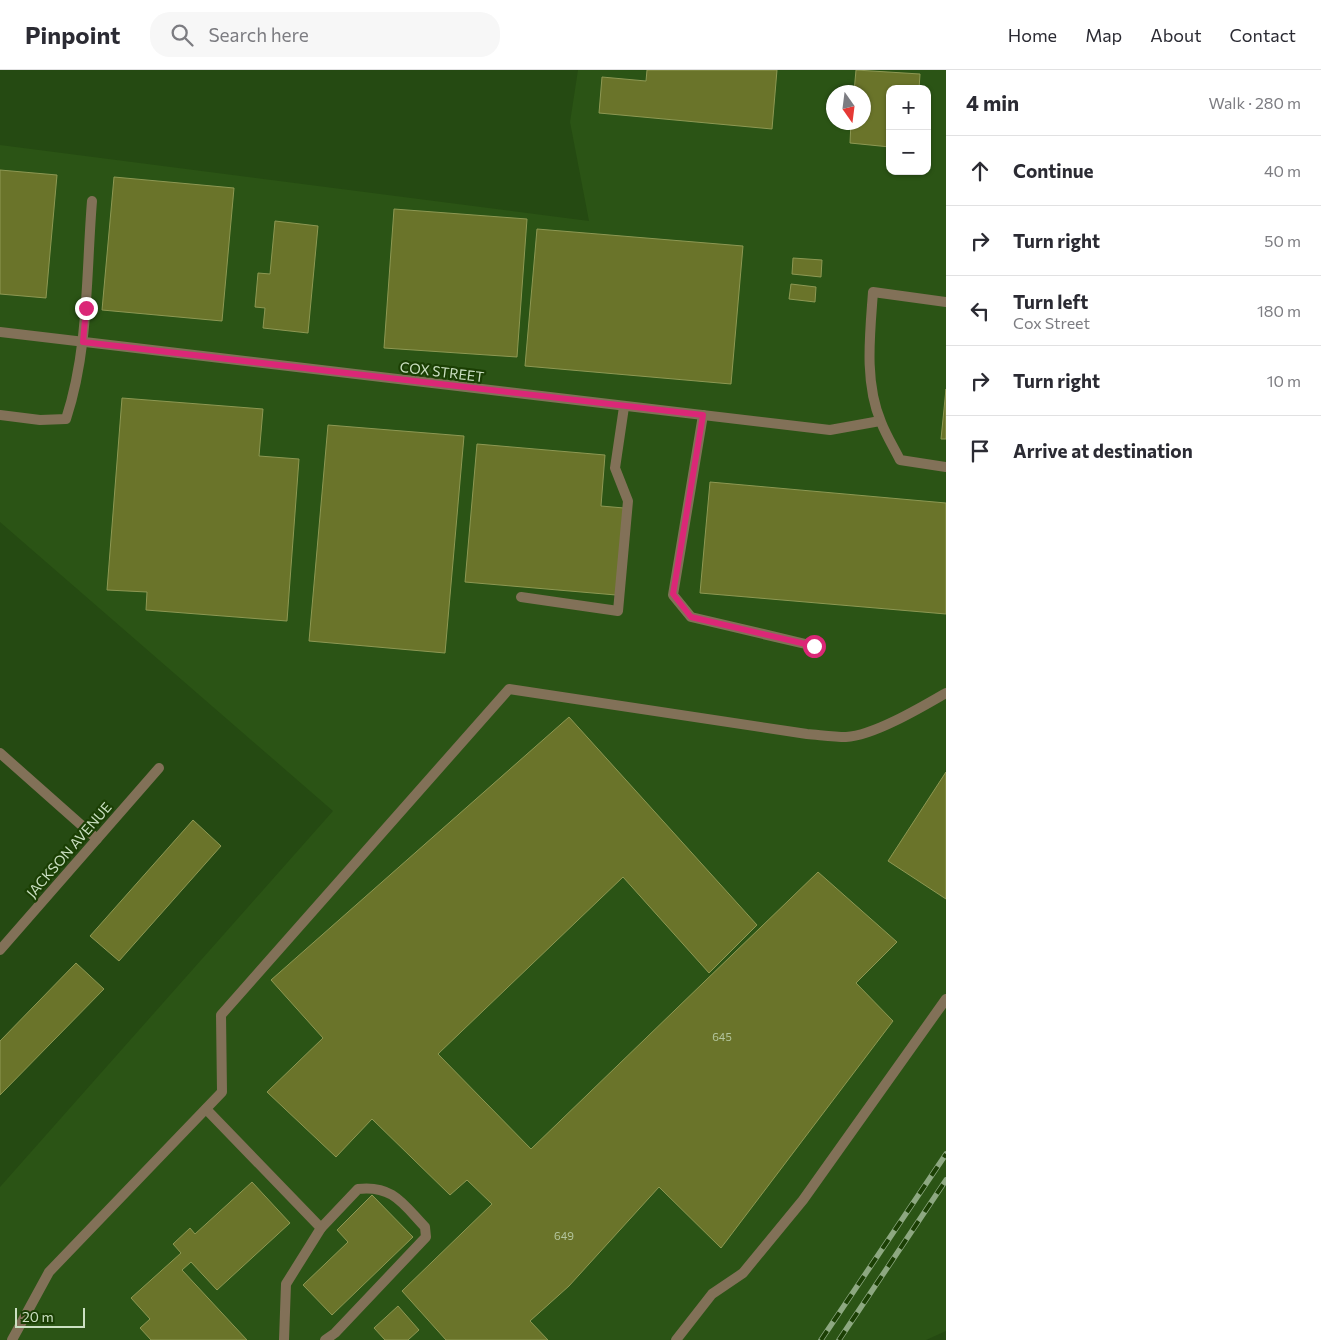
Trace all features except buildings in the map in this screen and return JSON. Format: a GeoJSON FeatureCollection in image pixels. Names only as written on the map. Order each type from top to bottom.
{"type":"FeatureCollection","features":[{"type":"Feature","properties":{"kind":"street"},"geometry":{"type":"LineString","coordinates":[[0,415],[40,420],[66,420],[76,389],[83,342],[92,200]]}},
{"type":"Feature","properties":{"kind":"street"},"geometry":{"type":"LineString","coordinates":[[946,302],[873,292],[870,340],[871,380],[880,421],[900,460],[946,467]]}},
{"type":"Feature","properties":{"kind":"street","name":"COX STREET"},"geometry":{"type":"LineString","coordinates":[[0,332],[624,408],[830,430],[880,421]]}},
{"type":"Feature","properties":{"kind":"street"},"geometry":{"type":"LineString","coordinates":[[521,597],[618,611],[628,501],[615,468],[624,408]]}},
{"type":"Feature","properties":{"kind":"street"},"geometry":{"type":"LineString","coordinates":[[703,415],[673,594],[691,617],[814,646]]}},
{"type":"Feature","properties":{"kind":"street"},"geometry":{"type":"LineString","coordinates":[[12,1340],[49,1272],[222,1092],[221,1016],[510,689],[807,734],[848,737],[892,721],[946,693]]}},
{"type":"Feature","properties":{"kind":"street"},"geometry":{"type":"LineString","coordinates":[[0,753],[97,839]]}},
{"type":"Feature","properties":{"kind":"street","name":"JACKSON AVENUE"},"geometry":{"type":"LineString","coordinates":[[0,950],[159,768]]}},
{"type":"Feature","properties":{"kind":"street"},"geometry":{"type":"LineString","coordinates":[[676,1340],[712,1294],[743,1273],[803,1200],[946,999]]}},
{"type":"Feature","properties":{"kind":"street"},"geometry":{"type":"LineString","coordinates":[[206,1109],[321,1228]]}},
{"type":"Feature","properties":{"kind":"street"},"geometry":{"type":"LineString","coordinates":[[284,1340],[286,1284],[321,1228],[358,1189],[372,1187],[392,1193],[425,1227],[426,1237],[335,1333],[325,1340]]}},
{"type":"Feature","properties":{"kind":"shaded area"},"geometry":{"type":"Polygon","coordinates":[[[578,70],[946,70],[946,1331],[926,1340],[0,1340],[0,1187],[333,811],[0,522],[0,145],[589,221],[570,122],[578,70]]]}},
{"type":"Feature","properties":{"kind":"railway"},"geometry":{"type":"LineString","coordinates":[[821,1340],[946,1154]]}},
{"type":"Feature","properties":{"kind":"railway"},"geometry":{"type":"LineString","coordinates":[[839,1340],[946,1180]]}},
{"type":"Feature","properties":{"kind":"route"},"geometry":{"type":"LineString","coordinates":[[86,308],[83,342],[624,408],[703,415],[673,594],[691,617],[814,646]]}}]}
